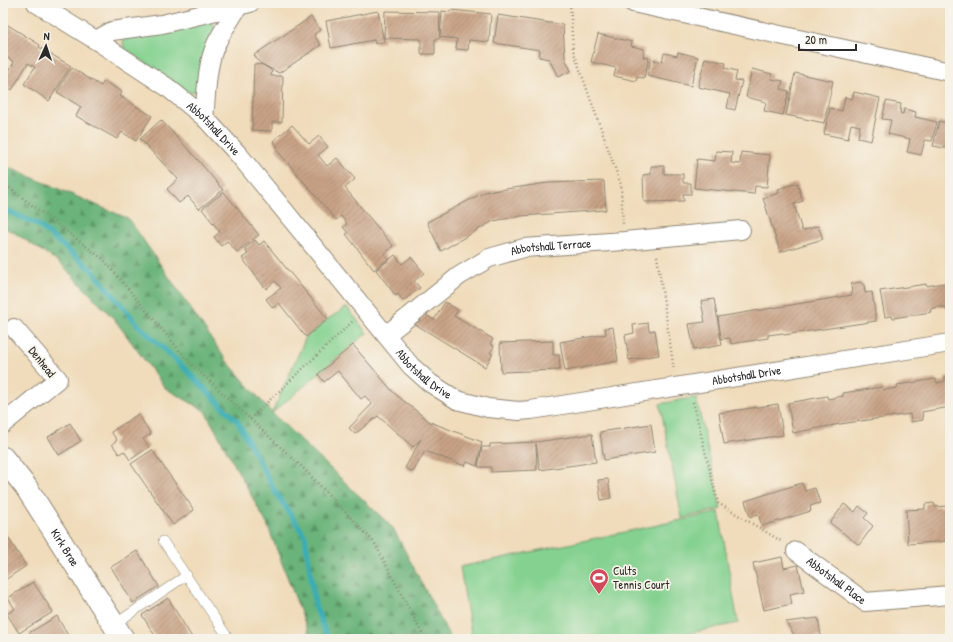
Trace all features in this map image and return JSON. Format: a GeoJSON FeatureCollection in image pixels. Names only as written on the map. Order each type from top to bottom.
{"type":"FeatureCollection","features":[{"type":"Feature","properties":{"kind":"street","name":"Abbotshall Drive"},"geometry":{"type":"LineString","coordinates":[[36,3],[167,87],[204,117],[239,155],[411,366],[430,383],[457,400],[488,408],[519,411],[531,410],[950,343]]}},
{"type":"Feature","properties":{"kind":"street"},"geometry":{"type":"LineString","coordinates":[[633,3],[950,72]]}},
{"type":"Feature","properties":{"kind":"street"},"geometry":{"type":"LineString","coordinates":[[97,41],[112,31],[162,24],[244,5]]}},
{"type":"Feature","properties":{"kind":"street"},"geometry":{"type":"LineString","coordinates":[[204,117],[209,71],[216,44],[244,5]]}},
{"type":"Feature","properties":{"kind":"street","name":"Abbotshall Terrace"},"geometry":{"type":"LineString","coordinates":[[386,335],[459,276],[489,258],[524,248],[624,241],[741,230]]}},
{"type":"Feature","properties":{"kind":"street","name":"Denhead"},"geometry":{"type":"LineString","coordinates":[[3,424],[58,379],[14,328]]}},
{"type":"Feature","properties":{"kind":"street","name":"Kirk Brae"},"geometry":{"type":"LineString","coordinates":[[3,458],[26,487],[119,632]]}},
{"type":"Feature","properties":{"kind":"street","name":"Abbotshall Place"},"geometry":{"type":"LineString","coordinates":[[796,551],[865,602],[950,594]]}},
{"type":"Feature","properties":{"kind":"lane"},"geometry":{"type":"LineString","coordinates":[[163,541],[229,639]]}},
{"type":"Feature","properties":{"kind":"lane"},"geometry":{"type":"LineString","coordinates":[[119,632],[186,575]]}},
{"type":"Feature","properties":{"kind":"path"},"geometry":{"type":"LineString","coordinates":[[570,3],[573,50],[621,185],[624,241]]}},
{"type":"Feature","properties":{"kind":"path"},"geometry":{"type":"LineString","coordinates":[[3,184],[104,260],[190,364],[302,467],[374,542],[425,639]]}},
{"type":"Feature","properties":{"kind":"path"},"geometry":{"type":"LineString","coordinates":[[654,238],[682,385],[718,502],[796,551]]}},
{"type":"Feature","properties":{"kind":"path"},"geometry":{"type":"LineString","coordinates":[[250,419],[365,309]]}},
{"type":"Feature","properties":{"kind":"green space"},"geometry":{"type":"Polygon","coordinates":[[[209,21],[215,26],[201,87],[196,92],[187,92],[124,48],[123,41],[128,35],[209,21]]]}},
{"type":"Feature","properties":{"kind":"green space"},"geometry":{"type":"Polygon","coordinates":[[[3,165],[129,219],[226,360],[272,413],[393,528],[451,639],[311,639],[267,524],[205,411],[165,388],[115,320],[60,263],[12,231],[3,228],[3,165]]]}},
{"type":"Feature","properties":{"kind":"green space"},"geometry":{"type":"Polygon","coordinates":[[[347,307],[367,333],[272,413],[306,337],[328,319],[347,307]]]}},
{"type":"Feature","properties":{"kind":"green space"},"geometry":{"type":"Polygon","coordinates":[[[696,397],[721,509],[682,518],[660,404],[696,397]]]}},
{"type":"Feature","properties":{"kind":"green space","name":"Cults Tennis Court"},"geometry":{"type":"Polygon","coordinates":[[[719,512],[738,623],[662,639],[472,639],[460,567],[719,512]]]}},
{"type":"Feature","properties":{"kind":"building"},"geometry":{"type":"Polygon","coordinates":[[[451,10],[491,14],[489,42],[469,40],[468,50],[456,49],[457,39],[440,37],[442,11],[450,12],[451,10]]]}},
{"type":"Feature","properties":{"kind":"building"},"geometry":{"type":"Polygon","coordinates":[[[378,11],[384,42],[375,44],[374,40],[331,48],[326,21],[378,11]]]}},
{"type":"Feature","properties":{"kind":"building"},"geometry":{"type":"Polygon","coordinates":[[[385,11],[440,12],[439,39],[435,39],[435,54],[421,54],[421,39],[384,38],[385,11]]]}},
{"type":"Feature","properties":{"kind":"building"},"geometry":{"type":"Polygon","coordinates":[[[498,15],[563,25],[565,58],[571,71],[558,77],[549,59],[539,57],[540,50],[494,43],[498,15]]]}},
{"type":"Feature","properties":{"kind":"building"},"geometry":{"type":"Polygon","coordinates":[[[311,17],[320,30],[314,35],[321,45],[279,73],[260,63],[254,55],[311,17]]]}},
{"type":"Feature","properties":{"kind":"building"},"geometry":{"type":"Polygon","coordinates":[[[3,22],[40,45],[39,47],[71,66],[49,101],[24,84],[35,67],[28,63],[12,90],[3,84],[3,81],[14,62],[3,55],[3,22]]]}},
{"type":"Feature","properties":{"kind":"building"},"geometry":{"type":"Polygon","coordinates":[[[598,34],[632,42],[631,46],[644,49],[643,57],[649,58],[644,78],[637,77],[636,81],[614,76],[616,68],[591,62],[598,34]]]}},
{"type":"Feature","properties":{"kind":"building"},"geometry":{"type":"Polygon","coordinates":[[[678,52],[698,57],[691,86],[647,76],[651,59],[662,62],[664,53],[677,56],[678,52]]]}},
{"type":"Feature","properties":{"kind":"building"},"geometry":{"type":"Polygon","coordinates":[[[705,58],[726,63],[725,68],[737,71],[735,80],[742,81],[735,110],[727,108],[730,94],[698,87],[705,58]]]}},
{"type":"Feature","properties":{"kind":"building"},"geometry":{"type":"Polygon","coordinates":[[[254,64],[263,65],[272,71],[271,76],[283,76],[282,122],[272,122],[272,131],[252,130],[254,64]]]}},
{"type":"Feature","properties":{"kind":"building"},"geometry":{"type":"Polygon","coordinates":[[[72,68],[101,86],[104,81],[122,92],[120,96],[152,116],[136,141],[122,132],[117,139],[76,116],[81,107],[57,92],[72,68]]]}},
{"type":"Feature","properties":{"kind":"building"},"geometry":{"type":"Polygon","coordinates":[[[752,69],[772,74],[771,79],[783,81],[781,89],[789,91],[783,115],[764,111],[766,102],[746,97],[752,69]]]}},
{"type":"Feature","properties":{"kind":"building"},"geometry":{"type":"Polygon","coordinates":[[[795,73],[833,81],[824,123],[786,115],[795,73]]]}},
{"type":"Feature","properties":{"kind":"building"},"geometry":{"type":"Polygon","coordinates":[[[854,92],[880,98],[871,141],[858,138],[860,126],[851,124],[848,139],[824,134],[830,108],[842,111],[845,97],[852,99],[854,92]]]}},
{"type":"Feature","properties":{"kind":"building"},"geometry":{"type":"Polygon","coordinates":[[[886,101],[901,104],[900,113],[903,114],[904,109],[916,112],[915,117],[937,122],[932,141],[925,140],[921,155],[907,152],[910,139],[888,134],[891,120],[882,119],[886,101]]]}},
{"type":"Feature","properties":{"kind":"building"},"geometry":{"type":"Polygon","coordinates":[[[161,120],[223,190],[199,209],[188,196],[179,203],[167,189],[178,179],[140,139],[161,120]]]}},
{"type":"Feature","properties":{"kind":"building"},"geometry":{"type":"Polygon","coordinates":[[[939,121],[950,124],[950,149],[933,146],[939,121]]]}},
{"type":"Feature","properties":{"kind":"building"},"geometry":{"type":"Polygon","coordinates":[[[292,125],[309,144],[319,136],[328,147],[318,155],[327,166],[337,158],[355,179],[345,188],[393,246],[384,254],[388,259],[374,270],[346,234],[348,233],[343,227],[347,224],[341,216],[336,220],[276,149],[278,147],[273,141],[292,125]]]}},
{"type":"Feature","properties":{"kind":"building"},"geometry":{"type":"Polygon","coordinates":[[[716,151],[732,152],[731,163],[740,164],[741,152],[770,155],[767,187],[755,186],[754,194],[694,188],[697,159],[715,161],[716,151]]]}},
{"type":"Feature","properties":{"kind":"building"},"geometry":{"type":"Polygon","coordinates":[[[651,166],[664,166],[664,174],[683,174],[683,183],[691,183],[691,194],[683,194],[684,201],[644,202],[643,175],[651,174],[651,166]]]}},
{"type":"Feature","properties":{"kind":"building"},"geometry":{"type":"Polygon","coordinates":[[[604,181],[606,210],[521,216],[493,221],[441,251],[427,222],[485,192],[548,183],[604,181]]]}},
{"type":"Feature","properties":{"kind":"building"},"geometry":{"type":"Polygon","coordinates":[[[797,183],[803,201],[794,204],[802,231],[818,226],[823,239],[780,252],[763,198],[779,193],[778,189],[797,183]]]}},
{"type":"Feature","properties":{"kind":"building"},"geometry":{"type":"Polygon","coordinates":[[[224,192],[259,235],[237,252],[227,241],[221,246],[214,237],[220,232],[202,209],[224,192]]]}},
{"type":"Feature","properties":{"kind":"building"},"geometry":{"type":"Polygon","coordinates":[[[255,240],[259,245],[264,241],[328,319],[306,337],[279,303],[273,308],[266,299],[281,288],[275,281],[266,289],[242,258],[248,254],[244,249],[255,240]]]}},
{"type":"Feature","properties":{"kind":"building"},"geometry":{"type":"Polygon","coordinates":[[[395,255],[402,264],[411,257],[424,273],[414,281],[420,288],[403,301],[398,294],[396,296],[376,270],[395,255]]]}},
{"type":"Feature","properties":{"kind":"building"},"geometry":{"type":"Polygon","coordinates":[[[860,282],[864,285],[865,293],[872,292],[876,321],[784,335],[783,333],[768,335],[768,338],[731,344],[730,338],[721,339],[718,317],[852,295],[851,284],[860,282]]]}},
{"type":"Feature","properties":{"kind":"building"},"geometry":{"type":"Polygon","coordinates":[[[950,282],[950,309],[938,307],[930,309],[931,312],[893,318],[892,316],[885,317],[880,291],[950,282]]]}},
{"type":"Feature","properties":{"kind":"building"},"geometry":{"type":"Polygon","coordinates":[[[714,299],[722,345],[694,350],[689,324],[705,322],[701,301],[714,299]]]}},
{"type":"Feature","properties":{"kind":"building"},"geometry":{"type":"Polygon","coordinates":[[[445,302],[458,310],[454,316],[493,339],[490,344],[494,346],[490,353],[493,354],[485,367],[415,324],[426,315],[434,320],[445,302]]]}},
{"type":"Feature","properties":{"kind":"building"},"geometry":{"type":"Polygon","coordinates":[[[648,323],[649,331],[655,330],[659,355],[629,360],[625,335],[634,333],[633,325],[648,323]]]}},
{"type":"Feature","properties":{"kind":"building"},"geometry":{"type":"Polygon","coordinates":[[[613,327],[618,361],[565,371],[560,342],[606,334],[605,328],[613,327]]]}},
{"type":"Feature","properties":{"kind":"building"},"geometry":{"type":"Polygon","coordinates":[[[553,341],[553,355],[559,355],[560,370],[501,372],[500,343],[553,341]]]}},
{"type":"Feature","properties":{"kind":"building"},"geometry":{"type":"Polygon","coordinates":[[[353,345],[394,393],[430,422],[482,442],[477,466],[467,462],[465,466],[425,451],[413,472],[405,468],[421,439],[413,447],[378,416],[355,434],[349,428],[372,404],[365,396],[361,399],[338,371],[324,382],[318,374],[353,345]]]}},
{"type":"Feature","properties":{"kind":"building"},"geometry":{"type":"Polygon","coordinates":[[[950,376],[950,407],[922,412],[923,420],[911,422],[910,414],[840,424],[793,433],[788,403],[827,396],[828,399],[843,396],[843,393],[882,387],[883,390],[898,388],[897,385],[936,379],[937,383],[945,381],[945,377],[950,376]]]}},
{"type":"Feature","properties":{"kind":"building"},"geometry":{"type":"Polygon","coordinates":[[[778,404],[783,435],[724,444],[719,413],[778,404]]]}},
{"type":"Feature","properties":{"kind":"building"},"geometry":{"type":"Polygon","coordinates":[[[138,414],[151,434],[143,439],[149,447],[130,460],[124,451],[119,454],[112,444],[117,440],[111,432],[138,414]]]}},
{"type":"Feature","properties":{"kind":"building"},"geometry":{"type":"Polygon","coordinates":[[[70,423],[81,441],[59,455],[48,437],[70,423]]]}},
{"type":"Feature","properties":{"kind":"building"},"geometry":{"type":"Polygon","coordinates":[[[651,424],[655,452],[604,460],[600,432],[651,424]]]}},
{"type":"Feature","properties":{"kind":"building"},"geometry":{"type":"Polygon","coordinates":[[[592,434],[596,462],[540,470],[536,444],[537,470],[491,472],[491,467],[478,467],[482,447],[490,447],[490,444],[536,442],[592,434]]]}},
{"type":"Feature","properties":{"kind":"building"},"geometry":{"type":"Polygon","coordinates":[[[152,450],[194,510],[173,525],[131,464],[152,450]]]}},
{"type":"Feature","properties":{"kind":"building"},"geometry":{"type":"Polygon","coordinates":[[[608,479],[611,498],[601,500],[598,480],[608,479]]]}},
{"type":"Feature","properties":{"kind":"building"},"geometry":{"type":"Polygon","coordinates":[[[802,483],[805,491],[815,488],[820,503],[810,506],[811,511],[762,526],[758,514],[750,517],[745,501],[802,483]]]}},
{"type":"Feature","properties":{"kind":"building"},"geometry":{"type":"Polygon","coordinates":[[[934,503],[935,507],[948,506],[948,509],[950,509],[950,541],[908,544],[906,510],[925,509],[925,504],[934,503]]]}},
{"type":"Feature","properties":{"kind":"building"},"geometry":{"type":"Polygon","coordinates":[[[844,504],[855,512],[859,506],[868,513],[864,518],[873,526],[859,545],[830,523],[844,504]]]}},
{"type":"Feature","properties":{"kind":"building"},"geometry":{"type":"Polygon","coordinates":[[[6,534],[26,566],[5,580],[3,577],[3,536],[6,534]]]}},
{"type":"Feature","properties":{"kind":"building"},"geometry":{"type":"Polygon","coordinates":[[[137,551],[159,586],[133,603],[111,567],[137,551]]]}},
{"type":"Feature","properties":{"kind":"building"},"geometry":{"type":"Polygon","coordinates":[[[782,557],[784,568],[798,565],[804,591],[790,594],[792,604],[764,610],[753,563],[782,557]]]}},
{"type":"Feature","properties":{"kind":"building"},"geometry":{"type":"Polygon","coordinates":[[[33,582],[53,612],[19,633],[7,614],[15,609],[8,598],[33,582]]]}},
{"type":"Feature","properties":{"kind":"building"},"geometry":{"type":"Polygon","coordinates":[[[168,598],[193,639],[157,639],[142,615],[168,598]]]}},
{"type":"Feature","properties":{"kind":"building"},"geometry":{"type":"Polygon","coordinates":[[[57,616],[70,639],[32,639],[29,633],[57,616]]]}},
{"type":"Feature","properties":{"kind":"building"},"geometry":{"type":"Polygon","coordinates":[[[818,618],[821,636],[796,638],[786,622],[818,618]]]}},
{"type":"Feature","properties":{"kind":"waterway"},"geometry":{"type":"LineString","coordinates":[[3,209],[37,224],[92,270],[139,326],[181,365],[238,422],[276,493],[305,536],[315,605],[328,639]]}},
{"type":"Feature","properties":{"kind":"place","name":"Cults Tennis Court"},"geometry":{"type":"Point","coordinates":[599,595]}}]}
